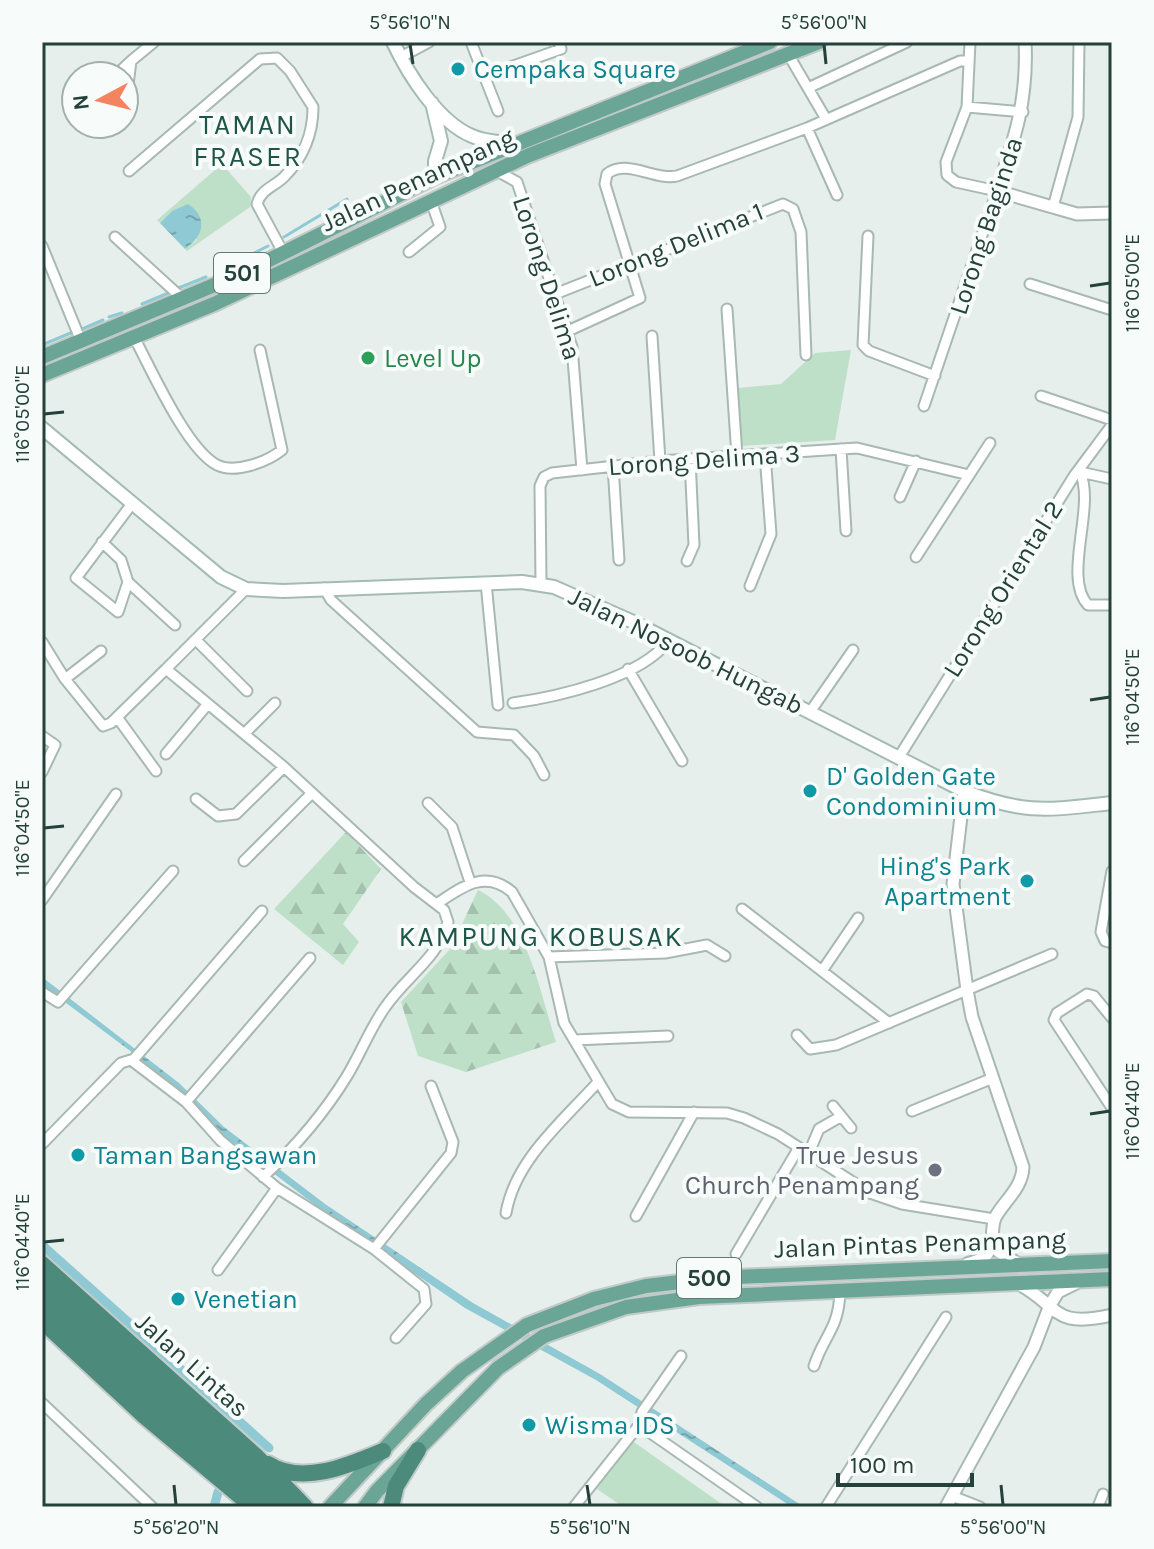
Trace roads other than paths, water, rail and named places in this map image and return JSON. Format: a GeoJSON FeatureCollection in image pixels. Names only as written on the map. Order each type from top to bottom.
{"type":"FeatureCollection","features":[{"type":"Feature","properties":{"kind":"highway","name":"Jalan Lintas"},"geometry":{"type":"LineString","coordinates":[[42,1264],[257,1457],[278,1486]]}},
{"type":"Feature","properties":{"kind":"highway","name":"Jalan Lintas"},"geometry":{"type":"LineString","coordinates":[[45,1301],[305,1507]]}},
{"type":"Feature","properties":{"kind":"highway","name":"Jalan Lintas"},"geometry":{"type":"LineString","coordinates":[[45,1301],[269,1507]]}},
{"type":"Feature","properties":{"kind":"highway"},"geometry":{"type":"LineString","coordinates":[[45,1301],[238,1500],[253,1507]]}},
{"type":"Feature","properties":{"kind":"highway"},"geometry":{"type":"LineString","coordinates":[[391,1507],[396,1486],[418,1450]]}},
{"type":"Feature","properties":{"kind":"highway"},"geometry":{"type":"LineString","coordinates":[[257,1457],[287,1472],[308,1473],[339,1467],[383,1451]]}},
{"type":"Feature","properties":{"kind":"highway"},"geometry":{"type":"LineString","coordinates":[[278,1486],[295,1507]]}},
{"type":"Feature","properties":{"kind":"main road"},"geometry":{"type":"LineString","coordinates":[[393,42],[432,103],[462,131],[475,138],[515,144]]}},
{"type":"Feature","properties":{"kind":"main road","name":"Jalan Penampang"},"geometry":{"type":"LineString","coordinates":[[42,357],[284,254],[435,177],[770,42]]}},
{"type":"Feature","properties":{"kind":"main road","name":"Jalan Penampang"},"geometry":{"type":"LineString","coordinates":[[45,376],[135,339],[527,156],[819,42]]}},
{"type":"Feature","properties":{"kind":"main road"},"geometry":{"type":"LineString","coordinates":[[711,66],[716,74],[725,77]]}},
{"type":"Feature","properties":{"kind":"main road"},"geometry":{"type":"LineString","coordinates":[[432,103],[441,141],[435,161],[435,177],[452,191]]}},
{"type":"Feature","properties":{"kind":"main road"},"geometry":{"type":"LineString","coordinates":[[441,141],[450,133],[462,131]]}},
{"type":"Feature","properties":{"kind":"main road"},"geometry":{"type":"LineString","coordinates":[[42,421],[47,432],[131,505],[221,577],[246,589]]}},
{"type":"Feature","properties":{"kind":"main road","name":"Jalan Nosoob Hungab"},"geometry":{"type":"LineString","coordinates":[[246,589],[541,583],[580,597],[964,791],[1004,806],[1036,811],[1112,803]]}},
{"type":"Feature","properties":{"kind":"main road","name":"Jalan Pintas Penampang"},"geometry":{"type":"LineString","coordinates":[[330,1507],[445,1386],[527,1325],[594,1299],[672,1281],[961,1265],[1112,1261]]}},
{"type":"Feature","properties":{"kind":"main road","name":"Jalan Pintas Penampang"},"geometry":{"type":"LineString","coordinates":[[365,1507],[479,1383],[544,1336],[596,1317],[655,1301],[1112,1279]]}},
{"type":"Feature","properties":{"kind":"main road"},"geometry":{"type":"LineString","coordinates":[[358,1475],[377,1491]]}},
{"type":"Feature","properties":{"kind":"street"},"geometry":{"type":"LineString","coordinates":[[132,60],[154,42]]}},
{"type":"Feature","properties":{"kind":"street"},"geometry":{"type":"LineString","coordinates":[[471,42],[498,111]]}},
{"type":"Feature","properties":{"kind":"street"},"geometry":{"type":"LineString","coordinates":[[485,76],[561,49],[559,42]]}},
{"type":"Feature","properties":{"kind":"street"},"geometry":{"type":"LineString","coordinates":[[808,88],[907,42]]}},
{"type":"Feature","properties":{"kind":"street"},"geometry":{"type":"LineString","coordinates":[[970,42],[967,107],[946,162],[947,175],[956,182],[1077,214],[1112,213]]}},
{"type":"Feature","properties":{"kind":"street","name":"Lorong Baginda"},"geometry":{"type":"LineString","coordinates":[[924,406],[1023,112],[1027,79],[1025,42]]}},
{"type":"Feature","properties":{"kind":"street"},"geometry":{"type":"LineString","coordinates":[[1053,207],[1078,117],[1079,42]]}},
{"type":"Feature","properties":{"kind":"street"},"geometry":{"type":"LineString","coordinates":[[401,57],[424,44]]}},
{"type":"Feature","properties":{"kind":"street"},"geometry":{"type":"LineString","coordinates":[[788,54],[826,119]]}},
{"type":"Feature","properties":{"kind":"street"},"geometry":{"type":"LineString","coordinates":[[129,171],[260,59],[277,58],[290,71],[313,107],[305,149],[283,178],[260,196],[257,204],[284,254]]}},
{"type":"Feature","properties":{"kind":"street"},"geometry":{"type":"LineString","coordinates":[[568,331],[640,298],[605,179],[612,169],[664,178],[677,176],[807,128],[960,61],[969,61]]}},
{"type":"Feature","properties":{"kind":"street"},"geometry":{"type":"LineString","coordinates":[[967,107],[1023,112]]}},
{"type":"Feature","properties":{"kind":"street"},"geometry":{"type":"LineString","coordinates":[[807,128],[837,195]]}},
{"type":"Feature","properties":{"kind":"street","name":"Lorong Delima"},"geometry":{"type":"LineString","coordinates":[[517,182],[527,156]]}},
{"type":"Feature","properties":{"kind":"street","name":"Lorong Delima"},"geometry":{"type":"LineString","coordinates":[[496,171],[510,175],[517,182],[568,331],[577,373],[582,470]]}},
{"type":"Feature","properties":{"kind":"street"},"geometry":{"type":"LineString","coordinates":[[409,252],[440,227],[431,201]]}},
{"type":"Feature","properties":{"kind":"street","name":"Lorong Delima 1"},"geometry":{"type":"LineString","coordinates":[[555,294],[775,205],[789,206],[799,220],[801,232],[806,355]]}},
{"type":"Feature","properties":{"kind":"street"},"geometry":{"type":"LineString","coordinates":[[868,236],[863,345],[869,351],[935,376]]}},
{"type":"Feature","properties":{"kind":"street"},"geometry":{"type":"LineString","coordinates":[[115,237],[183,299]]}},
{"type":"Feature","properties":{"kind":"street"},"geometry":{"type":"LineString","coordinates":[[42,246],[81,341]]}},
{"type":"Feature","properties":{"kind":"street"},"geometry":{"type":"LineString","coordinates":[[1030,284],[1112,310]]}},
{"type":"Feature","properties":{"kind":"street"},"geometry":{"type":"LineString","coordinates":[[727,309],[737,456]]}},
{"type":"Feature","properties":{"kind":"street"},"geometry":{"type":"LineString","coordinates":[[652,336],[660,461]]}},
{"type":"Feature","properties":{"kind":"street"},"geometry":{"type":"LineString","coordinates":[[135,339],[182,426],[205,455],[221,467],[244,466],[268,459],[282,450],[260,350]]}},
{"type":"Feature","properties":{"kind":"street"},"geometry":{"type":"LineString","coordinates":[[1041,396],[1112,423]]}},
{"type":"Feature","properties":{"kind":"street","name":"Lorong Oriental 2"},"geometry":{"type":"LineString","coordinates":[[899,757],[1074,476],[1080,472],[1112,423]]}},
{"type":"Feature","properties":{"kind":"street"},"geometry":{"type":"LineString","coordinates":[[916,557],[990,443]]}},
{"type":"Feature","properties":{"kind":"street"},"geometry":{"type":"LineString","coordinates":[[841,449],[846,531]]}},
{"type":"Feature","properties":{"kind":"street","name":"Lorong Delima 3"},"geometry":{"type":"LineString","coordinates":[[541,583],[540,486],[547,474],[660,461],[841,449],[872,450],[969,475]]}},
{"type":"Feature","properties":{"kind":"street"},"geometry":{"type":"LineString","coordinates":[[750,586],[771,534],[765,454]]}},
{"type":"Feature","properties":{"kind":"street"},"geometry":{"type":"LineString","coordinates":[[687,561],[694,545],[690,459]]}},
{"type":"Feature","properties":{"kind":"street"},"geometry":{"type":"LineString","coordinates":[[900,497],[916,461]]}},
{"type":"Feature","properties":{"kind":"street"},"geometry":{"type":"LineString","coordinates":[[613,466],[619,560]]}},
{"type":"Feature","properties":{"kind":"street"},"geometry":{"type":"LineString","coordinates":[[1080,472],[1112,479]]}},
{"type":"Feature","properties":{"kind":"street"},"geometry":{"type":"LineString","coordinates":[[1080,472],[1085,482],[1085,507],[1078,589],[1088,605],[1112,605]]}},
{"type":"Feature","properties":{"kind":"street"},"geometry":{"type":"LineString","coordinates":[[128,582],[118,612],[78,583],[76,573],[131,505]]}},
{"type":"Feature","properties":{"kind":"street"},"geometry":{"type":"LineString","coordinates":[[102,542],[121,560],[128,582],[175,625]]}},
{"type":"Feature","properties":{"kind":"street"},"geometry":{"type":"LineString","coordinates":[[486,583],[498,705]]}},
{"type":"Feature","properties":{"kind":"street"},"geometry":{"type":"LineString","coordinates":[[324,588],[331,600],[477,732],[514,735],[534,756],[544,775]]}},
{"type":"Feature","properties":{"kind":"street"},"geometry":{"type":"LineString","coordinates":[[42,642],[65,679],[103,726],[117,717],[246,589]]}},
{"type":"Feature","properties":{"kind":"street"},"geometry":{"type":"LineString","coordinates":[[196,640],[247,691]]}},
{"type":"Feature","properties":{"kind":"street"},"geometry":{"type":"LineString","coordinates":[[513,703],[556,697],[628,669],[660,652],[668,641]]}},
{"type":"Feature","properties":{"kind":"street"},"geometry":{"type":"LineString","coordinates":[[810,712],[853,650]]}},
{"type":"Feature","properties":{"kind":"street"},"geometry":{"type":"LineString","coordinates":[[65,679],[101,651]]}},
{"type":"Feature","properties":{"kind":"street"},"geometry":{"type":"LineString","coordinates":[[166,669],[284,767],[414,887],[438,903],[448,922],[438,946],[391,998],[367,1033],[347,1075],[267,1174]]}},
{"type":"Feature","properties":{"kind":"street"},"geometry":{"type":"LineString","coordinates":[[628,669],[682,761]]}},
{"type":"Feature","properties":{"kind":"street"},"geometry":{"type":"LineString","coordinates":[[245,733],[275,703]]}},
{"type":"Feature","properties":{"kind":"street"},"geometry":{"type":"LineString","coordinates":[[166,754],[207,705]]}},
{"type":"Feature","properties":{"kind":"street"},"geometry":{"type":"LineString","coordinates":[[117,717],[156,771]]}},
{"type":"Feature","properties":{"kind":"street"},"geometry":{"type":"LineString","coordinates":[[42,736],[55,745],[42,772]]}},
{"type":"Feature","properties":{"kind":"street"},"geometry":{"type":"LineString","coordinates":[[196,799],[218,816],[236,814],[284,767]]}},
{"type":"Feature","properties":{"kind":"street"},"geometry":{"type":"LineString","coordinates":[[961,1265],[983,1259],[993,1240],[994,1219],[1017,1188],[1023,1167],[972,1017],[967,990],[953,884],[964,791]]}},
{"type":"Feature","properties":{"kind":"street"},"geometry":{"type":"LineString","coordinates":[[244,861],[312,793]]}},
{"type":"Feature","properties":{"kind":"street"},"geometry":{"type":"LineString","coordinates":[[42,900],[116,794]]}},
{"type":"Feature","properties":{"kind":"street"},"geometry":{"type":"LineString","coordinates":[[428,803],[452,827],[470,882]]}},
{"type":"Feature","properties":{"kind":"street"},"geometry":{"type":"LineString","coordinates":[[42,992],[58,1002],[173,871]]}},
{"type":"Feature","properties":{"kind":"street"},"geometry":{"type":"LineString","coordinates":[[1112,871],[1101,932],[1105,941],[1112,943]]}},
{"type":"Feature","properties":{"kind":"street"},"geometry":{"type":"LineString","coordinates":[[438,903],[470,882],[503,884],[512,892],[549,957],[564,1023],[612,1104],[629,1112],[694,1112],[744,1118],[870,1193],[902,1204],[994,1219]]}},
{"type":"Feature","properties":{"kind":"street"},"geometry":{"type":"LineString","coordinates":[[742,909],[889,1023]]}},
{"type":"Feature","properties":{"kind":"street"},"geometry":{"type":"LineString","coordinates":[[42,1144],[121,1063],[132,1060],[262,911]]}},
{"type":"Feature","properties":{"kind":"street"},"geometry":{"type":"LineString","coordinates":[[822,971],[858,918]]}},
{"type":"Feature","properties":{"kind":"street"},"geometry":{"type":"LineString","coordinates":[[549,957],[665,953],[707,945],[725,956]]}},
{"type":"Feature","properties":{"kind":"street"},"geometry":{"type":"LineString","coordinates":[[797,1035],[810,1049],[836,1045],[1052,954]]}},
{"type":"Feature","properties":{"kind":"street"},"geometry":{"type":"LineString","coordinates":[[186,1102],[310,958]]}},
{"type":"Feature","properties":{"kind":"street"},"geometry":{"type":"LineString","coordinates":[[1112,1018],[1094,996],[1087,994],[1057,1013],[1054,1020],[1112,1108]]}},
{"type":"Feature","properties":{"kind":"street"},"geometry":{"type":"LineString","coordinates":[[574,1040],[668,1036]]}},
{"type":"Feature","properties":{"kind":"street"},"geometry":{"type":"LineString","coordinates":[[132,1060],[186,1102],[220,1140],[267,1174],[277,1188],[377,1245],[424,1289],[426,1304],[396,1338]]}},
{"type":"Feature","properties":{"kind":"street"},"geometry":{"type":"LineString","coordinates":[[912,1111],[993,1078]]}},
{"type":"Feature","properties":{"kind":"street"},"geometry":{"type":"LineString","coordinates":[[506,1213],[510,1190],[521,1169],[598,1082]]}},
{"type":"Feature","properties":{"kind":"street"},"geometry":{"type":"LineString","coordinates":[[377,1245],[451,1153],[453,1142],[431,1086]]}},
{"type":"Feature","properties":{"kind":"street"},"geometry":{"type":"LineString","coordinates":[[833,1106],[851,1128]]}},
{"type":"Feature","properties":{"kind":"street"},"geometry":{"type":"LineString","coordinates":[[636,1216],[694,1112]]}},
{"type":"Feature","properties":{"kind":"street"},"geometry":{"type":"LineString","coordinates":[[808,1155],[819,1129],[840,1117]]}},
{"type":"Feature","properties":{"kind":"street"},"geometry":{"type":"LineString","coordinates":[[736,1254],[798,1149]]}},
{"type":"Feature","properties":{"kind":"street"},"geometry":{"type":"LineString","coordinates":[[218,1270],[277,1188]]}},
{"type":"Feature","properties":{"kind":"street"},"geometry":{"type":"LineString","coordinates":[[993,1240],[998,1251],[1017,1263]]}},
{"type":"Feature","properties":{"kind":"street"},"geometry":{"type":"LineString","coordinates":[[980,1507],[949,1502],[1034,1347],[1048,1308],[1058,1292],[1082,1281]]}},
{"type":"Feature","properties":{"kind":"street"},"geometry":{"type":"LineString","coordinates":[[1015,1282],[1033,1293],[1048,1308],[1072,1319],[1112,1315]]}},
{"type":"Feature","properties":{"kind":"street"},"geometry":{"type":"LineString","coordinates":[[814,1366],[818,1352],[834,1331],[840,1291]]}},
{"type":"Feature","properties":{"kind":"street"},"geometry":{"type":"LineString","coordinates":[[826,1507],[946,1317]]}},
{"type":"Feature","properties":{"kind":"street"},"geometry":{"type":"LineString","coordinates":[[574,1507],[639,1425],[645,1408],[681,1356]]}},
{"type":"Feature","properties":{"kind":"street"},"geometry":{"type":"LineString","coordinates":[[42,1403],[148,1506]]}},
{"type":"Feature","properties":{"kind":"street"},"geometry":{"type":"LineString","coordinates":[[639,1425],[757,1507]]}},
{"type":"Feature","properties":{"kind":"street"},"geometry":{"type":"LineString","coordinates":[[1098,1507],[1103,1494]]}},
{"type":"Feature","properties":{"kind":"water"},"geometry":{"type":"Polygon","coordinates":[[[188,204],[199,215],[201,227],[196,239],[185,249],[160,223],[172,211],[188,204]]]}},
{"type":"Feature","properties":{"kind":"water"},"geometry":{"type":"Polygon","coordinates":[[[42,977],[179,1083],[224,1127],[325,1204],[473,1303],[600,1374],[804,1507],[792,1507],[596,1380],[465,1308],[318,1207],[219,1132],[137,1056],[42,985],[42,977]]]}},
{"type":"Feature","properties":{"kind":"waterway"},"geometry":{"type":"LineString","coordinates":[[284,237],[347,199]]}},
{"type":"Feature","properties":{"kind":"waterway"},"geometry":{"type":"LineString","coordinates":[[219,271],[268,246]]}},
{"type":"Feature","properties":{"kind":"waterway"},"geometry":{"type":"LineString","coordinates":[[176,289],[206,277]]}},
{"type":"Feature","properties":{"kind":"waterway"},"geometry":{"type":"LineString","coordinates":[[142,304],[171,292]]}},
{"type":"Feature","properties":{"kind":"waterway"},"geometry":{"type":"LineString","coordinates":[[109,317],[122,313]]}},
{"type":"Feature","properties":{"kind":"waterway"},"geometry":{"type":"LineString","coordinates":[[80,330],[103,320]]}},
{"type":"Feature","properties":{"kind":"waterway"},"geometry":{"type":"LineString","coordinates":[[42,345],[73,332]]}},
{"type":"Feature","properties":{"kind":"waterway"},"geometry":{"type":"LineString","coordinates":[[42,1245],[269,1448]]}},
{"type":"Feature","properties":{"kind":"waterway"},"geometry":{"type":"LineString","coordinates":[[214,1507],[218,1492]]}},
{"type":"Feature","properties":{"kind":"place","name":"Cempaka Square"},"geometry":{"type":"Point","coordinates":[458,69]}},
{"type":"Feature","properties":{"kind":"place","name":"Level Up"},"geometry":{"type":"Point","coordinates":[368,358]}},
{"type":"Feature","properties":{"kind":"place","name":"D' Golden Gate Condominium"},"geometry":{"type":"Point","coordinates":[810,791]}},
{"type":"Feature","properties":{"kind":"place","name":"Hing's Park Apartment"},"geometry":{"type":"Point","coordinates":[1027,881]}},
{"type":"Feature","properties":{"kind":"place","name":"Taman Bangsawan"},"geometry":{"type":"Point","coordinates":[78,1155]}},
{"type":"Feature","properties":{"kind":"place","name":"True Jesus Church Penampang"},"geometry":{"type":"Point","coordinates":[935,1170]}},
{"type":"Feature","properties":{"kind":"place","name":"Venetian"},"geometry":{"type":"Point","coordinates":[178,1299]}},
{"type":"Feature","properties":{"kind":"place","name":"Wisma IDS"},"geometry":{"type":"Point","coordinates":[529,1425]}},
{"type":"Feature","properties":{"kind":"district","name":"TAMAN FRASER"},"geometry":{"type":"Point","coordinates":[248,140]}},
{"type":"Feature","properties":{"kind":"district","name":"KAMPUNG KOBUSAK"},"geometry":{"type":"Point","coordinates":[541,936]}}]}
